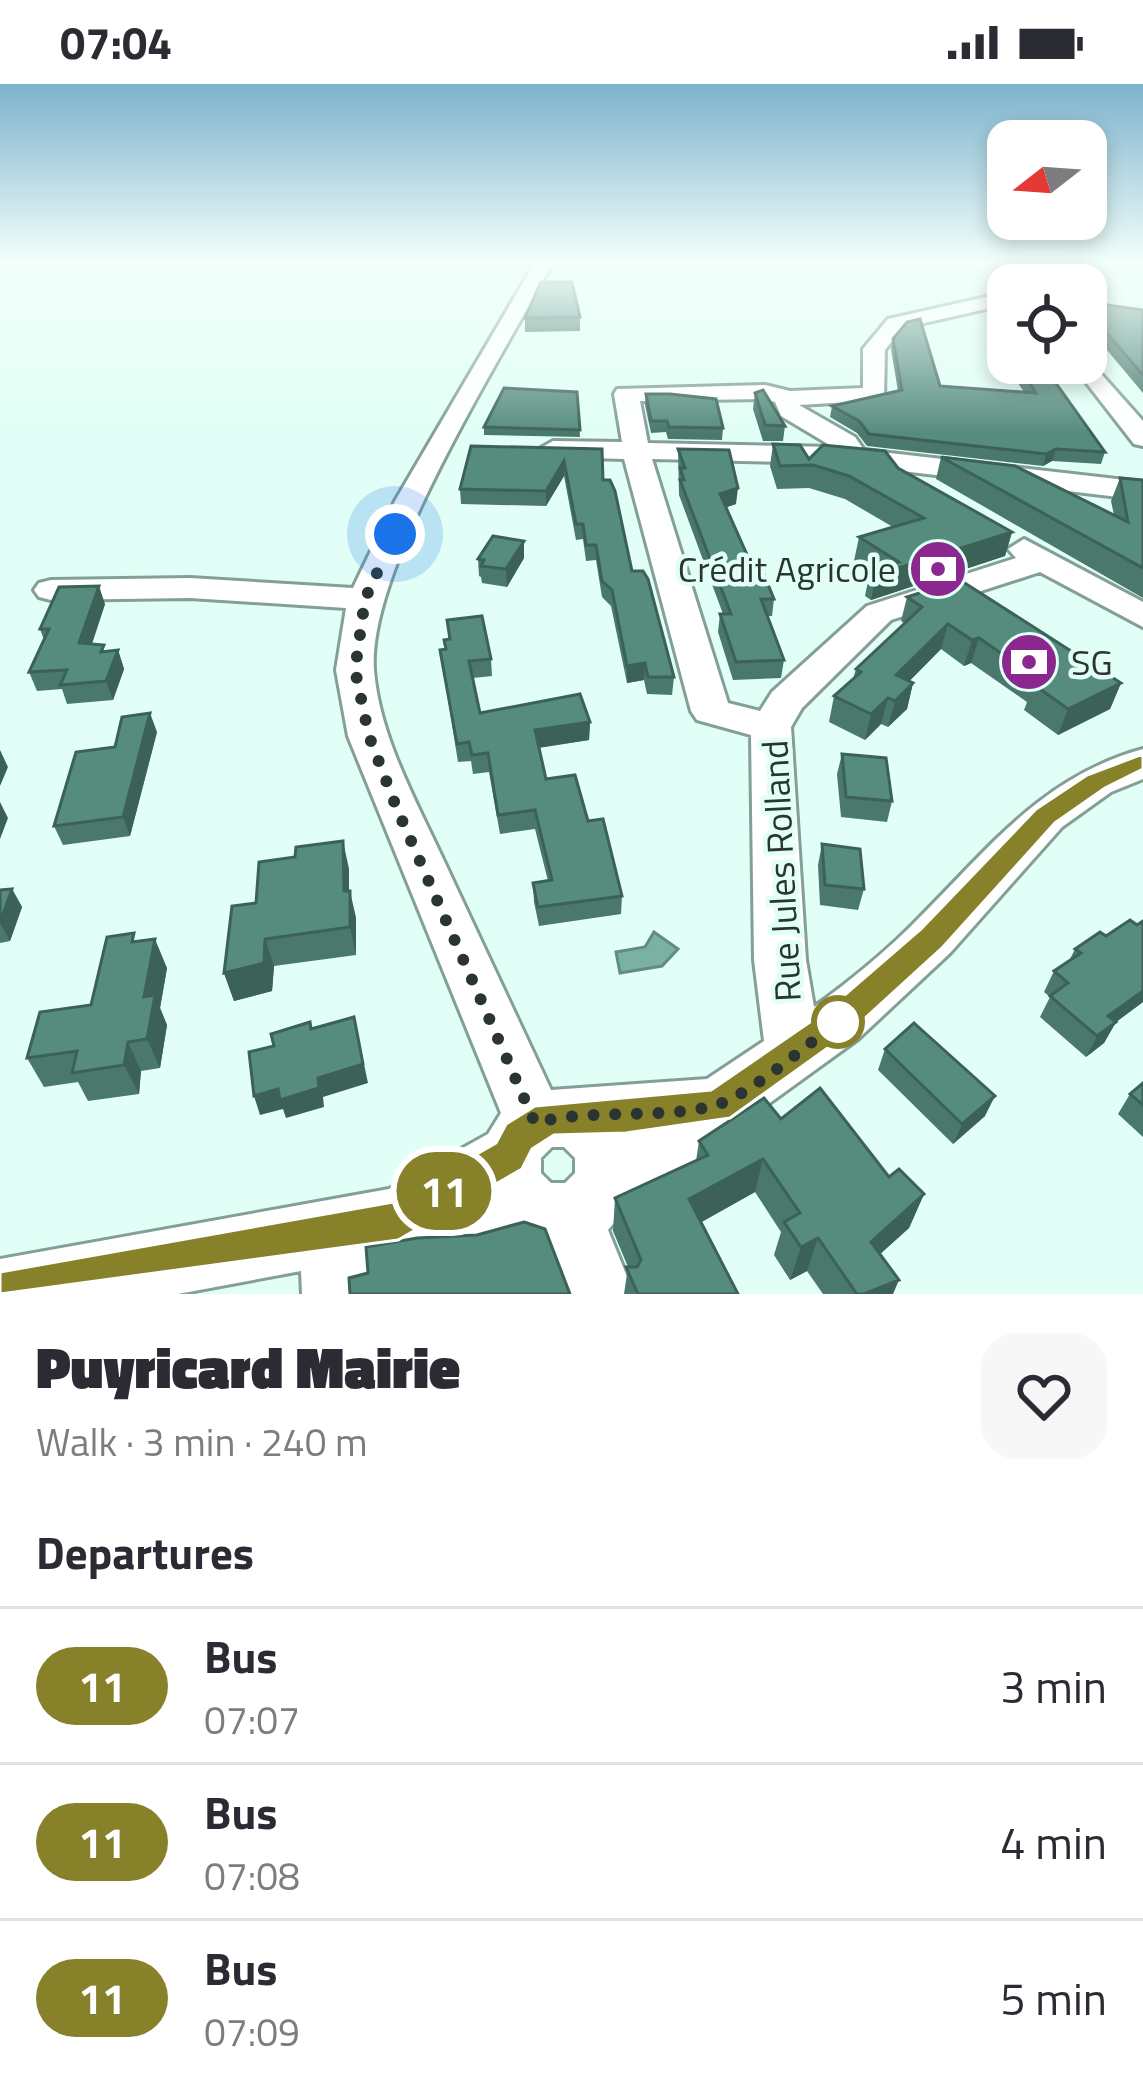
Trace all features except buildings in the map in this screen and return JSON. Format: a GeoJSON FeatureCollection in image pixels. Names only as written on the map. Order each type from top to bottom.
{"type":"FeatureCollection","features":[{"type":"Feature","properties":{"kind":"street"},"geometry":{"type":"LineString","coordinates":[[517,320],[459,447],[365,599],[355,670],[369,736],[397,809],[553,1168],[600,1294]]}},
{"type":"Feature","properties":{"kind":"street"},"geometry":{"type":"LineString","coordinates":[[772,727],[711,711],[636,450],[626,394],[765,392],[790,398],[874,394],[874,349],[895,323],[906,320]]}},
{"type":"Feature","properties":{"kind":"street"},"geometry":{"type":"LineString","coordinates":[[1099,384],[1143,438]]}},
{"type":"Feature","properties":{"kind":"street"},"geometry":{"type":"LineString","coordinates":[[790,398],[786,405],[790,411],[846,443],[854,457]]}},
{"type":"Feature","properties":{"kind":"street"},"geometry":{"type":"LineString","coordinates":[[523,448],[854,457],[1143,491]]}},
{"type":"Feature","properties":{"kind":"street"},"geometry":{"type":"LineString","coordinates":[[892,461],[904,481],[944,503]]}},
{"type":"Feature","properties":{"kind":"street"},"geometry":{"type":"LineString","coordinates":[[1003,537],[1143,616]]}},
{"type":"Feature","properties":{"kind":"street","name":"Rue Jules Rolland"},"geometry":{"type":"LineString","coordinates":[[794,1055],[780,960],[772,727],[786,701],[879,613],[1043,560]]}},
{"type":"Feature","properties":{"kind":"street"},"geometry":{"type":"LineString","coordinates":[[51,590],[190,588],[365,599]]}},
{"type":"Feature","properties":{"kind":"street"},"geometry":{"type":"LineString","coordinates":[[0,1293],[334,1265],[398,1220],[463,1219],[553,1168],[659,1157],[718,1106],[794,1055],[932,938],[1046,816],[1096,782],[1143,763]]}},
{"type":"Feature","properties":{"kind":"shaded area"},"geometry":{"type":"Polygon","coordinates":[[[654,932],[678,949],[662,966],[620,973],[616,952],[645,947],[654,932]]]}},
{"type":"Feature","properties":{"kind":"bus line","name":"11"},"geometry":{"type":"LineString","coordinates":[[0,1293],[398,1220],[509,1156],[519,1136],[535,1123],[554,1118],[718,1106],[838,1022],[932,938],[1046,816],[1096,782],[1143,763]]}},
{"type":"Feature","properties":{"kind":"place","name":"Crédit Agricole"},"geometry":{"type":"Point","coordinates":[938,569]}},
{"type":"Feature","properties":{"kind":"place","name":"SG"},"geometry":{"type":"Point","coordinates":[1029,662]}},
{"type":"Feature","properties":{"kind":"route"},"geometry":{"type":"LineString","coordinates":[[395,534],[365,599],[355,670],[369,736],[535,1123],[718,1106],[838,1022]]}}]}
